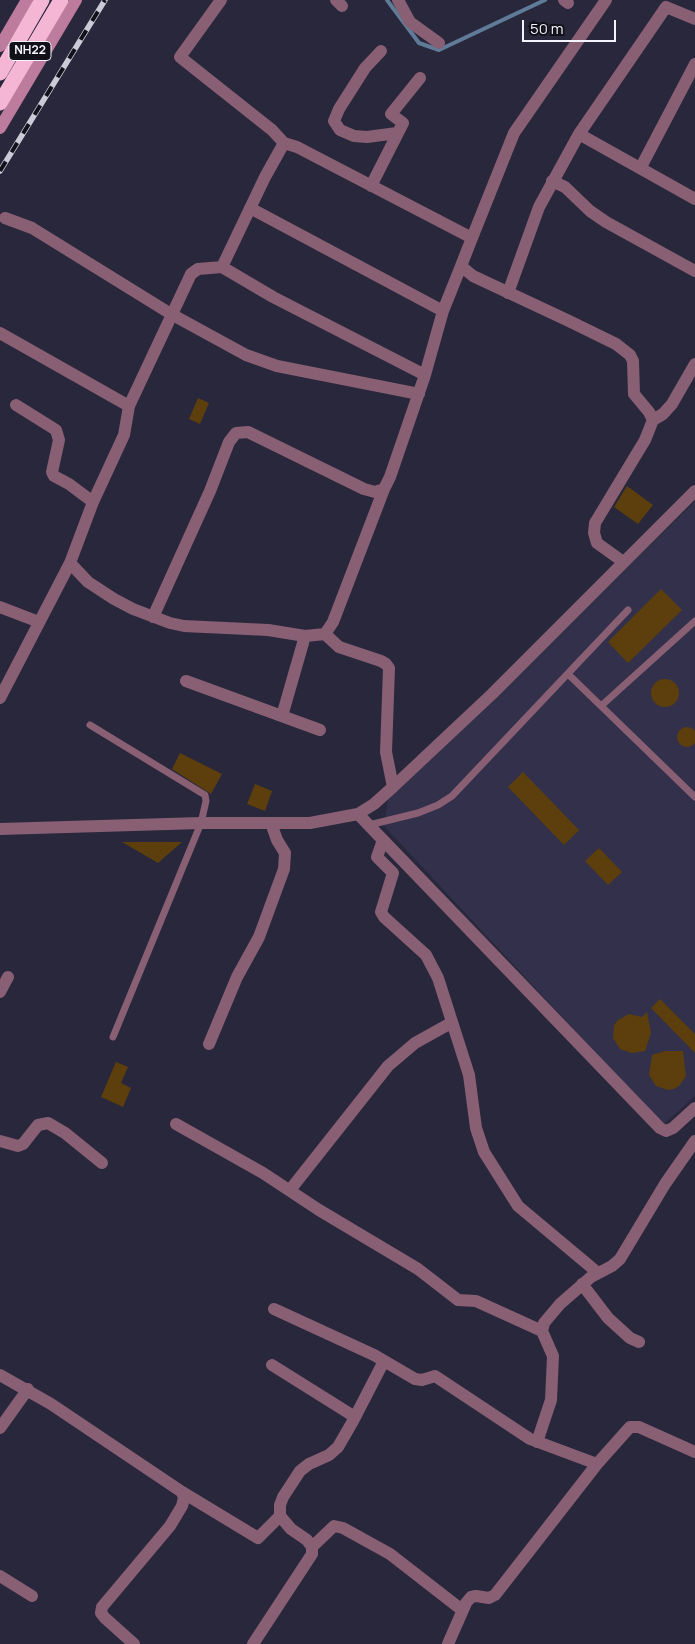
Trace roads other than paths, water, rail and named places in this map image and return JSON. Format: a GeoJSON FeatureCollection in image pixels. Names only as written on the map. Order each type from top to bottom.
{"type":"FeatureCollection","features":[{"type":"Feature","properties":{"kind":"highway","name":"NH22"},"geometry":{"type":"LineString","coordinates":[[0,73],[42,0]]}},
{"type":"Feature","properties":{"kind":"highway","name":"NH22"},"geometry":{"type":"LineString","coordinates":[[0,103],[61,0]]}},
{"type":"Feature","properties":{"kind":"street"},"geometry":{"type":"LineString","coordinates":[[0,46],[27,0]]}},
{"type":"Feature","properties":{"kind":"street"},"geometry":{"type":"LineString","coordinates":[[0,128],[76,0]]}},
{"type":"Feature","properties":{"kind":"street"},"geometry":{"type":"LineString","coordinates":[[221,0],[180,57],[272,130],[284,144],[298,147],[472,238]]}},
{"type":"Feature","properties":{"kind":"street"},"geometry":{"type":"LineString","coordinates":[[398,0],[410,22],[439,43]]}},
{"type":"Feature","properties":{"kind":"street"},"geometry":{"type":"LineString","coordinates":[[325,634],[333,622],[390,477],[425,376],[443,311],[514,133],[606,0]]}},
{"type":"Feature","properties":{"kind":"street"},"geometry":{"type":"LineString","coordinates":[[508,293],[539,207],[578,134],[666,7],[695,19]]}},
{"type":"Feature","properties":{"kind":"street"},"geometry":{"type":"LineString","coordinates":[[381,51],[365,68],[339,109],[334,121],[340,130],[354,136],[367,137],[397,133]]}},
{"type":"Feature","properties":{"kind":"street"},"geometry":{"type":"LineString","coordinates":[[641,167],[695,64]]}},
{"type":"Feature","properties":{"kind":"street"},"geometry":{"type":"LineString","coordinates":[[371,186],[403,123],[391,114],[420,78]]}},
{"type":"Feature","properties":{"kind":"street"},"geometry":{"type":"LineString","coordinates":[[578,134],[695,198]]}},
{"type":"Feature","properties":{"kind":"street"},"geometry":{"type":"LineString","coordinates":[[222,266],[284,144]]}},
{"type":"Feature","properties":{"kind":"street"},"geometry":{"type":"LineString","coordinates":[[552,180],[574,194],[590,211],[606,222],[695,271]]}},
{"type":"Feature","properties":{"kind":"street"},"geometry":{"type":"LineString","coordinates":[[250,208],[443,311]]}},
{"type":"Feature","properties":{"kind":"street"},"geometry":{"type":"LineString","coordinates":[[5,218],[32,228],[66,251],[171,314],[261,361],[419,394]]}},
{"type":"Feature","properties":{"kind":"street"},"geometry":{"type":"LineString","coordinates":[[0,698],[70,563],[93,502],[121,442],[129,406],[191,274],[198,269],[222,266],[273,297],[425,376]]}},
{"type":"Feature","properties":{"kind":"street"},"geometry":{"type":"LineString","coordinates":[[460,266],[473,276],[569,321],[623,349],[633,361],[634,394],[653,420]]}},
{"type":"Feature","properties":{"kind":"street"},"geometry":{"type":"LineString","coordinates":[[0,333],[129,406]]}},
{"type":"Feature","properties":{"kind":"street"},"geometry":{"type":"LineString","coordinates":[[622,562],[597,543],[594,533],[595,523],[646,440],[653,420],[663,414],[672,404],[695,364]]}},
{"type":"Feature","properties":{"kind":"street"},"geometry":{"type":"LineString","coordinates":[[16,405],[56,430],[59,440],[52,472],[54,476],[70,484],[93,502]]}},
{"type":"Feature","properties":{"kind":"street"},"geometry":{"type":"LineString","coordinates":[[153,617],[210,490],[229,442],[236,433],[248,432],[364,489],[374,492],[384,489]]}},
{"type":"Feature","properties":{"kind":"street"},"geometry":{"type":"LineString","coordinates":[[0,830],[201,823],[324,822],[358,814],[374,804],[393,787],[492,694],[695,491]]}},
{"type":"Feature","properties":{"kind":"street"},"geometry":{"type":"LineString","coordinates":[[70,563],[88,582],[114,599],[153,617],[184,626],[268,630],[305,636],[325,634],[339,647],[380,660],[386,664],[389,668],[386,752],[393,787]]}},
{"type":"Feature","properties":{"kind":"street"},"geometry":{"type":"LineString","coordinates":[[0,607],[39,622]]}},
{"type":"Feature","properties":{"kind":"street"},"geometry":{"type":"LineString","coordinates":[[282,716],[305,636]]}},
{"type":"Feature","properties":{"kind":"street"},"geometry":{"type":"LineString","coordinates":[[186,681],[320,730]]}},
{"type":"Feature","properties":{"kind":"street"},"geometry":{"type":"LineString","coordinates":[[358,814],[660,1128],[666,1131],[673,1128],[695,1108]]}},
{"type":"Feature","properties":{"kind":"street"},"geometry":{"type":"LineString","coordinates":[[209,1044],[237,978],[259,937],[284,870],[285,853],[277,840],[271,823]]}},
{"type":"Feature","properties":{"kind":"street"},"geometry":{"type":"LineString","coordinates":[[383,840],[377,857],[393,873],[382,912],[384,917],[426,955],[438,978],[451,1023],[470,1075],[476,1128],[484,1152],[518,1206],[598,1273]]}},
{"type":"Feature","properties":{"kind":"street"},"geometry":{"type":"LineString","coordinates":[[0,992],[8,977]]}},
{"type":"Feature","properties":{"kind":"street"},"geometry":{"type":"LineString","coordinates":[[290,1190],[388,1066],[414,1043],[451,1023]]}},
{"type":"Feature","properties":{"kind":"street"},"geometry":{"type":"LineString","coordinates":[[0,1141],[18,1146],[23,1144],[38,1125],[48,1122],[65,1133],[102,1163]]}},
{"type":"Feature","properties":{"kind":"street"},"geometry":{"type":"LineString","coordinates":[[176,1124],[290,1190],[319,1210],[418,1269],[458,1300],[476,1300],[542,1331],[553,1356],[551,1400],[537,1442]]}},
{"type":"Feature","properties":{"kind":"street"},"geometry":{"type":"LineString","coordinates":[[542,1331],[548,1316],[582,1284],[620,1259],[664,1184],[695,1141]]}},
{"type":"Feature","properties":{"kind":"street"},"geometry":{"type":"LineString","coordinates":[[582,1284],[608,1318],[630,1338],[639,1342]]}},
{"type":"Feature","properties":{"kind":"street"},"geometry":{"type":"LineString","coordinates":[[274,1309],[384,1360],[415,1379],[422,1380],[435,1376],[506,1424],[537,1442],[597,1464]]}},
{"type":"Feature","properties":{"kind":"street"},"geometry":{"type":"LineString","coordinates":[[0,1375],[28,1390],[182,1492],[258,1538],[280,1516],[280,1505],[295,1477],[309,1464],[329,1455],[346,1435],[384,1360]]}},
{"type":"Feature","properties":{"kind":"street"},"geometry":{"type":"LineString","coordinates":[[272,1365],[355,1417]]}},
{"type":"Feature","properties":{"kind":"street"},"geometry":{"type":"LineString","coordinates":[[0,1428],[28,1390]]}},
{"type":"Feature","properties":{"kind":"street"},"geometry":{"type":"LineString","coordinates":[[448,1644],[462,1610],[471,1597],[490,1598],[495,1595],[597,1464],[630,1428],[639,1427],[695,1452]]}},
{"type":"Feature","properties":{"kind":"street"},"geometry":{"type":"LineString","coordinates":[[134,1644],[105,1618],[101,1613],[102,1607],[170,1526],[182,1506],[184,1498],[182,1492]]}},
{"type":"Feature","properties":{"kind":"street"},"geometry":{"type":"LineString","coordinates":[[253,1644],[312,1554],[312,1547],[280,1516]]}},
{"type":"Feature","properties":{"kind":"street"},"geometry":{"type":"LineString","coordinates":[[312,1547],[334,1526],[342,1528],[390,1554],[462,1610]]}},
{"type":"Feature","properties":{"kind":"street"},"geometry":{"type":"LineString","coordinates":[[0,1576],[32,1596]]}},
{"type":"Feature","properties":{"kind":"lane"},"geometry":{"type":"LineString","coordinates":[[369,825],[418,813],[438,805],[452,796],[628,610]]}},
{"type":"Feature","properties":{"kind":"lane"},"geometry":{"type":"LineString","coordinates":[[601,706],[695,621]]}},
{"type":"Feature","properties":{"kind":"lane"},"geometry":{"type":"LineString","coordinates":[[568,674],[695,797]]}},
{"type":"Feature","properties":{"kind":"lane"},"geometry":{"type":"LineString","coordinates":[[90,726],[205,795],[206,806],[201,823],[114,1037]]}},
{"type":"Feature","properties":{"kind":"waterway"},"geometry":{"type":"LineString","coordinates":[[387,0],[419,43],[439,50],[545,0]]}},
{"type":"Feature","properties":{"kind":"railway"},"geometry":{"type":"LineString","coordinates":[[0,171],[105,0]]}}]}
